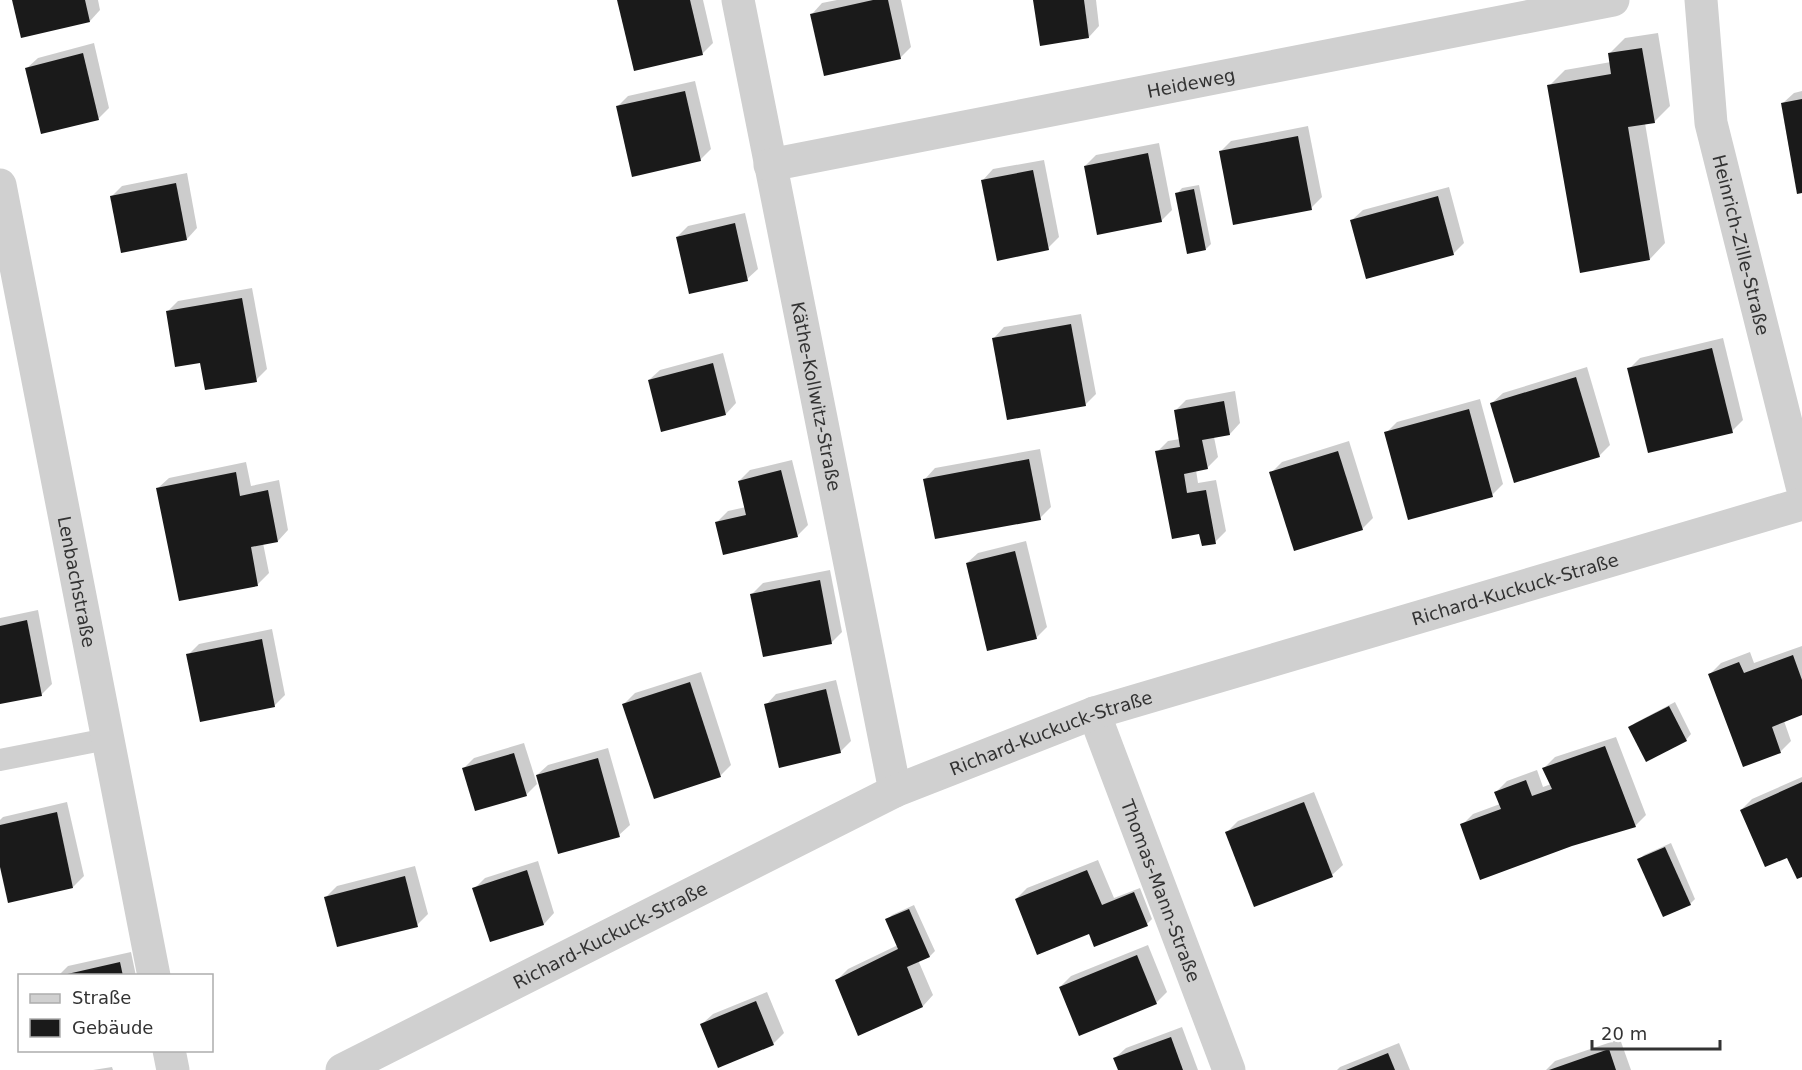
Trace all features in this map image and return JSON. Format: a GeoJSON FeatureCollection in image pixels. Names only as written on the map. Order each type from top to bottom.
{"type":"FeatureCollection","features":[{"type":"Feature","properties":{"kind":"street","name":"Käthe-Kollwitz-Straße"},"geometry":{"type":"LineString","coordinates":[[738,0],[895,791]]}},
{"type":"Feature","properties":{"kind":"street","name":"Heideweg"},"geometry":{"type":"LineString","coordinates":[[770,165],[1613,0]]}},
{"type":"Feature","properties":{"kind":"street","name":"Heinrich-Zille-Straße"},"geometry":{"type":"LineString","coordinates":[[1701,0],[1711,123],[1802,486]]}},
{"type":"Feature","properties":{"kind":"street","name":"Lenbachstraße"},"geometry":{"type":"LineString","coordinates":[[0,185],[154,974]]}},
{"type":"Feature","properties":{"kind":"street","name":"Richard-Kuckuck-Straße"},"geometry":{"type":"LineString","coordinates":[[345,1069],[895,791],[1094,713],[1802,504]]}},
{"type":"Feature","properties":{"kind":"street","name":"Thomas-Mann-Straße"},"geometry":{"type":"LineString","coordinates":[[1094,713],[1229,1070]]}},
{"type":"Feature","properties":{"kind":"street"},"geometry":{"type":"LineString","coordinates":[[169,1052],[172,1070]]}},
{"type":"Feature","properties":{"kind":"lane"},"geometry":{"type":"LineString","coordinates":[[0,760],[107,738]]}},
{"type":"Feature","properties":{"kind":"building"},"geometry":{"type":"Polygon","coordinates":[[[12,0],[85,0],[90,22],[21,38],[12,0]]]}},
{"type":"Feature","properties":{"kind":"building"},"geometry":{"type":"Polygon","coordinates":[[[617,0],[690,0],[703,55],[634,71],[617,0]]]}},
{"type":"Feature","properties":{"kind":"building"},"geometry":{"type":"Polygon","coordinates":[[[873,0],[888,0],[901,59],[824,76],[810,14],[873,0]]]}},
{"type":"Feature","properties":{"kind":"building"},"geometry":{"type":"Polygon","coordinates":[[[1033,0],[1084,0],[1089,38],[1040,46],[1033,0]]]}},
{"type":"Feature","properties":{"kind":"building"},"geometry":{"type":"Polygon","coordinates":[[[1642,48],[1655,123],[1628,127],[1650,260],[1580,273],[1547,85],[1611,74],[1608,53],[1642,48]]]}},
{"type":"Feature","properties":{"kind":"building"},"geometry":{"type":"Polygon","coordinates":[[[83,53],[99,120],[41,134],[25,68],[83,53]]]}},
{"type":"Feature","properties":{"kind":"building"},"geometry":{"type":"Polygon","coordinates":[[[685,91],[701,161],[632,177],[616,106],[685,91]]]}},
{"type":"Feature","properties":{"kind":"building"},"geometry":{"type":"Polygon","coordinates":[[[1802,99],[1802,193],[1797,194],[1781,103],[1802,99]]]}},
{"type":"Feature","properties":{"kind":"building"},"geometry":{"type":"Polygon","coordinates":[[[1298,136],[1312,210],[1233,225],[1219,151],[1298,136]]]}},
{"type":"Feature","properties":{"kind":"building"},"geometry":{"type":"Polygon","coordinates":[[[1148,153],[1162,222],[1097,235],[1084,166],[1148,153]]]}},
{"type":"Feature","properties":{"kind":"building"},"geometry":{"type":"Polygon","coordinates":[[[1033,170],[1049,250],[997,261],[981,180],[1033,170]]]}},
{"type":"Feature","properties":{"kind":"building"},"geometry":{"type":"Polygon","coordinates":[[[176,183],[187,240],[121,253],[110,196],[176,183]]]}},
{"type":"Feature","properties":{"kind":"building"},"geometry":{"type":"Polygon","coordinates":[[[1194,189],[1206,250],[1187,254],[1175,193],[1194,189]]]}},
{"type":"Feature","properties":{"kind":"building"},"geometry":{"type":"Polygon","coordinates":[[[1438,196],[1454,255],[1366,279],[1350,220],[1438,196]]]}},
{"type":"Feature","properties":{"kind":"building"},"geometry":{"type":"Polygon","coordinates":[[[735,223],[748,281],[689,294],[676,237],[735,223]]]}},
{"type":"Feature","properties":{"kind":"building"},"geometry":{"type":"Polygon","coordinates":[[[242,298],[257,382],[205,390],[200,363],[175,367],[166,311],[242,298]]]}},
{"type":"Feature","properties":{"kind":"building"},"geometry":{"type":"Polygon","coordinates":[[[1071,324],[1086,406],[1007,420],[992,338],[1071,324]]]}},
{"type":"Feature","properties":{"kind":"building"},"geometry":{"type":"Polygon","coordinates":[[[1712,348],[1733,433],[1648,453],[1627,368],[1712,348]]]}},
{"type":"Feature","properties":{"kind":"building"},"geometry":{"type":"Polygon","coordinates":[[[713,363],[726,415],[661,432],[648,380],[713,363]]]}},
{"type":"Feature","properties":{"kind":"building"},"geometry":{"type":"Polygon","coordinates":[[[1576,377],[1600,457],[1514,483],[1490,403],[1576,377]]]}},
{"type":"Feature","properties":{"kind":"building"},"geometry":{"type":"Polygon","coordinates":[[[1224,401],[1230,435],[1202,440],[1208,469],[1184,474],[1187,493],[1206,490],[1216,544],[1202,546],[1199,534],[1172,539],[1155,451],[1180,447],[1174,410],[1224,401]]]}},
{"type":"Feature","properties":{"kind":"building"},"geometry":{"type":"Polygon","coordinates":[[[1469,409],[1493,497],[1408,520],[1384,432],[1469,409]]]}},
{"type":"Feature","properties":{"kind":"building"},"geometry":{"type":"Polygon","coordinates":[[[1338,451],[1363,530],[1294,551],[1269,472],[1338,451]]]}},
{"type":"Feature","properties":{"kind":"building"},"geometry":{"type":"Polygon","coordinates":[[[1029,459],[1041,520],[935,539],[923,479],[1029,459]]]}},
{"type":"Feature","properties":{"kind":"building"},"geometry":{"type":"Polygon","coordinates":[[[781,470],[798,537],[723,555],[715,522],[746,515],[738,481],[781,470]]]}},
{"type":"Feature","properties":{"kind":"building"},"geometry":{"type":"Polygon","coordinates":[[[236,472],[240,496],[268,490],[278,542],[251,547],[258,586],[179,601],[156,488],[236,472]]]}},
{"type":"Feature","properties":{"kind":"building"},"geometry":{"type":"Polygon","coordinates":[[[1015,551],[1037,639],[987,651],[966,563],[1015,551]]]}},
{"type":"Feature","properties":{"kind":"building"},"geometry":{"type":"Polygon","coordinates":[[[820,580],[832,644],[763,657],[750,594],[820,580]]]}},
{"type":"Feature","properties":{"kind":"building"},"geometry":{"type":"Polygon","coordinates":[[[27,620],[42,696],[0,704],[0,626],[27,620]]]}},
{"type":"Feature","properties":{"kind":"building"},"geometry":{"type":"Polygon","coordinates":[[[262,639],[275,707],[200,722],[186,654],[262,639]]]}},
{"type":"Feature","properties":{"kind":"building"},"geometry":{"type":"Polygon","coordinates":[[[1793,655],[1802,680],[1802,715],[1772,727],[1781,753],[1743,767],[1708,674],[1739,662],[1744,673],[1793,655]]]}},
{"type":"Feature","properties":{"kind":"building"},"geometry":{"type":"Polygon","coordinates":[[[690,682],[721,777],[654,799],[622,704],[690,682]]]}},
{"type":"Feature","properties":{"kind":"building"},"geometry":{"type":"Polygon","coordinates":[[[826,689],[841,753],[779,768],[764,704],[826,689]]]}},
{"type":"Feature","properties":{"kind":"building"},"geometry":{"type":"Polygon","coordinates":[[[1669,706],[1687,741],[1646,762],[1628,727],[1669,706]]]}},
{"type":"Feature","properties":{"kind":"building"},"geometry":{"type":"Polygon","coordinates":[[[1605,746],[1636,827],[1572,846],[1480,880],[1460,824],[1501,809],[1494,792],[1526,780],[1532,796],[1552,789],[1542,768],[1605,746]]]}},
{"type":"Feature","properties":{"kind":"building"},"geometry":{"type":"Polygon","coordinates":[[[514,753],[527,796],[475,811],[462,768],[514,753]]]}},
{"type":"Feature","properties":{"kind":"building"},"geometry":{"type":"Polygon","coordinates":[[[598,758],[620,837],[558,854],[536,775],[598,758]]]}},
{"type":"Feature","properties":{"kind":"building"},"geometry":{"type":"Polygon","coordinates":[[[1802,782],[1802,877],[1797,879],[1787,858],[1765,867],[1740,810],[1802,782]]]}},
{"type":"Feature","properties":{"kind":"building"},"geometry":{"type":"Polygon","coordinates":[[[1304,802],[1333,877],[1254,907],[1225,832],[1304,802]]]}},
{"type":"Feature","properties":{"kind":"building"},"geometry":{"type":"Polygon","coordinates":[[[57,812],[73,888],[8,903],[0,867],[0,825],[57,812]]]}},
{"type":"Feature","properties":{"kind":"building"},"geometry":{"type":"Polygon","coordinates":[[[1665,847],[1691,905],[1663,917],[1637,859],[1665,847]]]}},
{"type":"Feature","properties":{"kind":"building"},"geometry":{"type":"Polygon","coordinates":[[[527,870],[544,925],[490,942],[472,888],[527,870]]]}},
{"type":"Feature","properties":{"kind":"building"},"geometry":{"type":"Polygon","coordinates":[[[1087,870],[1102,905],[1134,892],[1148,926],[1094,947],[1089,934],[1037,955],[1015,899],[1087,870]]]}},
{"type":"Feature","properties":{"kind":"building"},"geometry":{"type":"Polygon","coordinates":[[[405,876],[418,927],[337,947],[324,897],[405,876]]]}},
{"type":"Feature","properties":{"kind":"building"},"geometry":{"type":"Polygon","coordinates":[[[909,909],[930,957],[907,967],[923,1007],[858,1036],[835,980],[898,949],[885,919],[909,909]]]}},
{"type":"Feature","properties":{"kind":"building"},"geometry":{"type":"Polygon","coordinates":[[[1137,955],[1157,1004],[1079,1036],[1059,987],[1137,955]]]}},
{"type":"Feature","properties":{"kind":"building"},"geometry":{"type":"Polygon","coordinates":[[[120,962],[123,974],[67,974],[120,962]]]}},
{"type":"Feature","properties":{"kind":"building"},"geometry":{"type":"Polygon","coordinates":[[[756,1001],[774,1045],[718,1068],[700,1024],[756,1001]]]}},
{"type":"Feature","properties":{"kind":"building"},"geometry":{"type":"Polygon","coordinates":[[[1171,1037],[1183,1070],[1118,1070],[1113,1058],[1171,1037]]]}},
{"type":"Feature","properties":{"kind":"building"},"geometry":{"type":"Polygon","coordinates":[[[1609,1049],[1616,1070],[1549,1070],[1609,1049]]]}},
{"type":"Feature","properties":{"kind":"building"},"geometry":{"type":"Polygon","coordinates":[[[1388,1053],[1395,1070],[1346,1070],[1388,1053]]]}}]}
